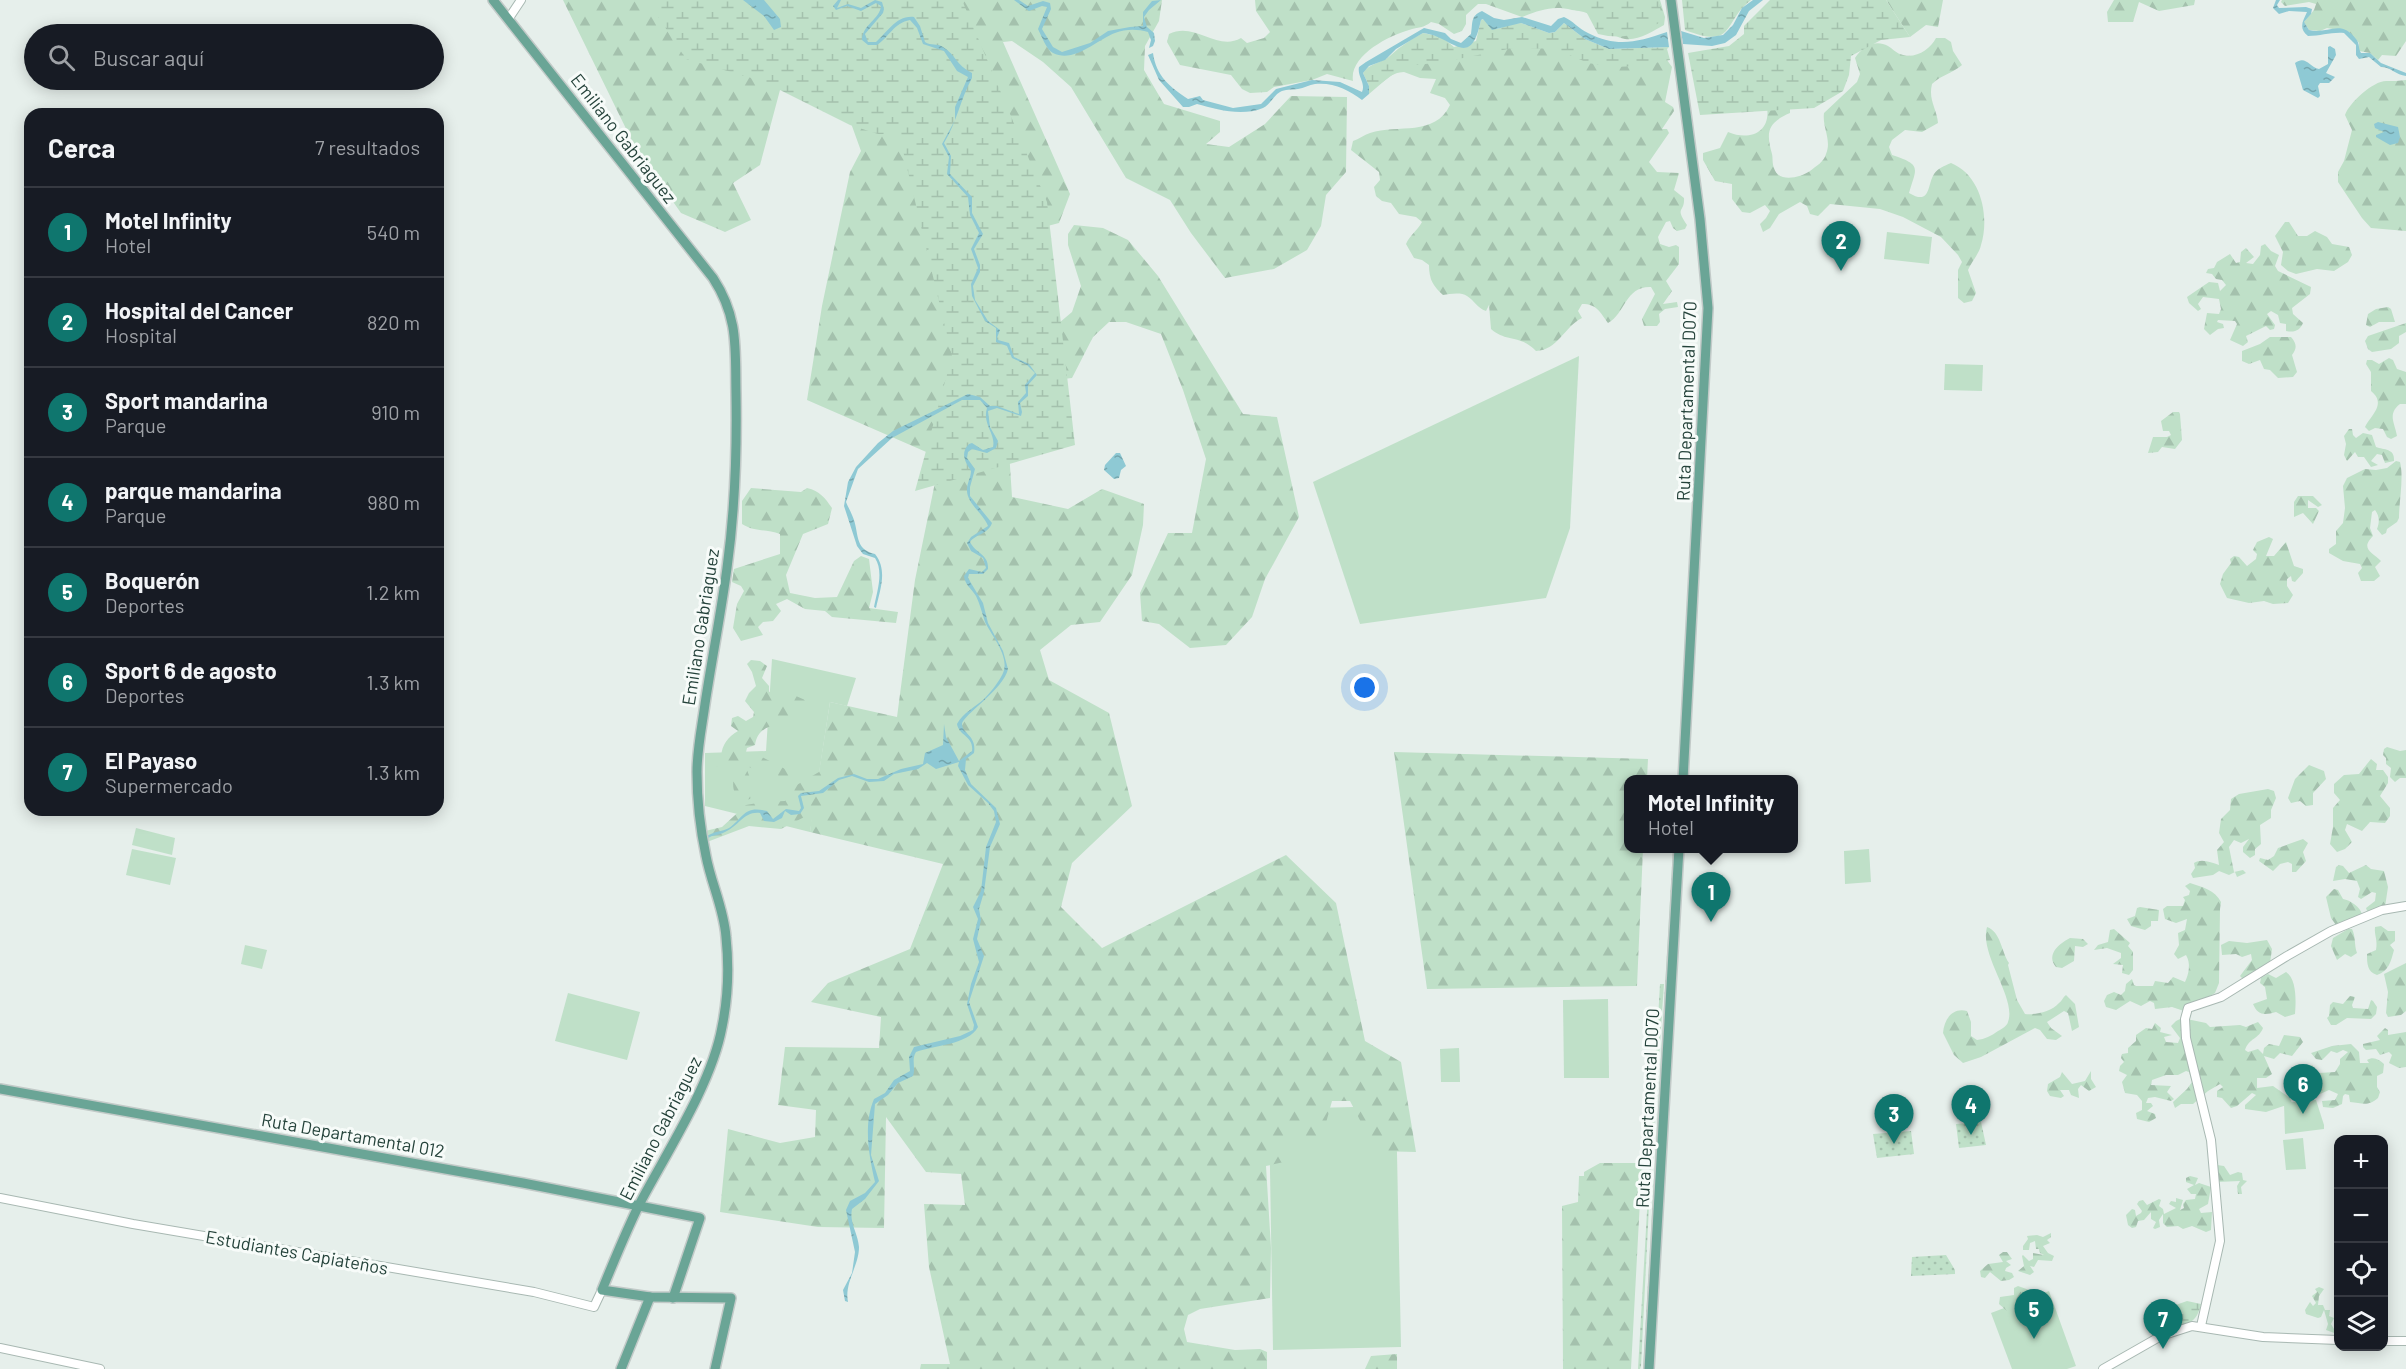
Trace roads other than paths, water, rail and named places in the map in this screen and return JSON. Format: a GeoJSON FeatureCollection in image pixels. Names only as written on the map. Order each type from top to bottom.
{"type":"FeatureCollection","features":[{"type":"Feature","properties":{"kind":"main road","name":"Emiliano Gabriaguez"},"geometry":{"type":"LineString","coordinates":[[493,0],[713,278],[726,297],[733,325],[736,406],[735,506],[728,567],[697,767],[698,806],[706,856],[721,904],[726,937],[728,974],[724,1016],[717,1050],[707,1074],[638,1207],[602,1290]]}},
{"type":"Feature","properties":{"kind":"main road","name":"Ruta Departamental D070"},"geometry":{"type":"LineString","coordinates":[[1671,0],[1700,219],[1708,308],[1683,775]]}},
{"type":"Feature","properties":{"kind":"main road","name":"Ruta Departamental D070"},"geometry":{"type":"LineString","coordinates":[[1649,1369],[1678,853]]}},
{"type":"Feature","properties":{"kind":"main road","name":"Ruta Departamental 012"},"geometry":{"type":"LineString","coordinates":[[0,1089],[490,1177],[700,1218],[673,1298]]}},
{"type":"Feature","properties":{"kind":"main road"},"geometry":{"type":"LineString","coordinates":[[602,1290],[673,1298],[731,1298],[715,1369]]}},
{"type":"Feature","properties":{"kind":"main road"},"geometry":{"type":"LineString","coordinates":[[621,1369],[650,1296]]}},
{"type":"Feature","properties":{"kind":"street"},"geometry":{"type":"LineString","coordinates":[[509,18],[521,0]]}},
{"type":"Feature","properties":{"kind":"street"},"geometry":{"type":"LineString","coordinates":[[2201,1326],[2220,1241],[2211,1140],[2187,1038],[2185,1019],[2188,1008],[2221,997],[2331,932],[2382,910],[2406,906]]}},
{"type":"Feature","properties":{"kind":"street","name":"Estudiantes Capiateños"},"geometry":{"type":"LineString","coordinates":[[0,1198],[143,1226],[534,1292],[594,1307]]}},
{"type":"Feature","properties":{"kind":"street","name":"Emiliano Gabriaguez"},"geometry":{"type":"LineString","coordinates":[[594,1307],[602,1290]]}},
{"type":"Feature","properties":{"kind":"street"},"geometry":{"type":"LineString","coordinates":[[2103,1369],[2160,1336],[2184,1327],[2201,1326],[2263,1337],[2334,1340]]}},
{"type":"Feature","properties":{"kind":"street"},"geometry":{"type":"LineString","coordinates":[[2388,1341],[2406,1341]]}},
{"type":"Feature","properties":{"kind":"street"},"geometry":{"type":"LineString","coordinates":[[0,1348],[100,1369]]}},
{"type":"Feature","properties":{"kind":"water"},"geometry":{"type":"Polygon","coordinates":[[[743,0],[764,0],[780,19],[781,27],[774,30],[764,16],[743,0]]]}},
{"type":"Feature","properties":{"kind":"water"},"geometry":{"type":"Polygon","coordinates":[[[838,0],[841,0],[837,8],[848,4],[861,8],[875,0],[882,2],[883,13],[865,34],[868,42],[876,42],[892,25],[902,19],[914,17],[920,26],[925,42],[943,47],[972,73],[955,119],[955,107],[968,77],[957,71],[944,51],[923,44],[917,28],[910,20],[896,27],[877,45],[868,45],[862,40],[863,35],[878,15],[881,6],[876,3],[861,11],[847,6],[836,10],[833,6],[838,0]]]}},
{"type":"Feature","properties":{"kind":"water"},"geometry":{"type":"Polygon","coordinates":[[[1014,0],[1019,0],[1028,6],[1043,1],[1050,3],[1051,9],[1042,29],[1053,47],[1062,52],[1090,43],[1108,31],[1143,26],[1143,12],[1152,1],[1161,0],[1144,17],[1147,27],[1154,33],[1153,46],[1149,48],[1151,40],[1148,32],[1127,30],[1108,36],[1077,53],[1061,56],[1048,49],[1038,29],[1047,7],[1042,6],[1029,11],[1014,0]]]}},
{"type":"Feature","properties":{"kind":"water"},"geometry":{"type":"Polygon","coordinates":[[[1753,0],[1763,0],[1749,11],[1736,35],[1725,43],[1712,46],[1683,44],[1681,31],[1704,38],[1723,35],[1733,25],[1742,8],[1753,0]]]}},
{"type":"Feature","properties":{"kind":"water"},"geometry":{"type":"Polygon","coordinates":[[[2276,0],[2280,0],[2277,5],[2279,8],[2306,7],[2312,9],[2304,22],[2309,30],[2345,29],[2356,39],[2361,53],[2370,53],[2381,63],[2406,73],[2406,76],[2381,67],[2369,57],[2359,59],[2356,55],[2356,45],[2344,33],[2308,36],[2302,27],[2307,12],[2289,11],[2279,14],[2273,8],[2276,0]]]}},
{"type":"Feature","properties":{"kind":"water"},"geometry":{"type":"Polygon","coordinates":[[[1482,11],[1494,18],[1504,20],[1522,17],[1551,26],[1564,17],[1588,33],[1609,41],[1637,41],[1667,32],[1669,47],[1609,49],[1585,39],[1564,23],[1555,32],[1549,33],[1521,23],[1492,30],[1483,19],[1477,36],[1466,48],[1423,33],[1396,49],[1385,60],[1369,66],[1363,73],[1369,86],[1369,94],[1362,100],[1340,88],[1328,84],[1315,84],[1282,91],[1263,108],[1246,112],[1220,110],[1197,104],[1183,107],[1159,80],[1148,55],[1153,53],[1157,68],[1165,80],[1188,99],[1200,96],[1203,100],[1233,108],[1261,104],[1276,89],[1312,80],[1340,82],[1362,92],[1359,67],[1366,62],[1424,28],[1445,33],[1451,39],[1461,43],[1471,34],[1474,18],[1482,11]]]}},
{"type":"Feature","properties":{"kind":"water"},"geometry":{"type":"Polygon","coordinates":[[[2328,47],[2335,49],[2336,55],[2326,73],[2335,77],[2329,83],[2320,83],[2318,98],[2303,90],[2295,63],[2302,60],[2319,69],[2328,64],[2328,47]]]}},
{"type":"Feature","properties":{"kind":"water"},"geometry":{"type":"Polygon","coordinates":[[[954,122],[944,143],[951,156],[950,174],[972,197],[972,213],[983,234],[974,249],[980,265],[980,272],[973,286],[975,300],[988,321],[1000,330],[998,340],[1009,343],[1014,357],[1029,364],[1037,375],[1028,385],[1028,396],[1020,403],[1021,416],[997,408],[988,411],[990,427],[998,441],[996,448],[987,453],[972,449],[968,452],[967,458],[975,469],[970,496],[992,523],[988,529],[970,542],[986,560],[988,569],[983,574],[969,574],[968,578],[983,603],[988,623],[1003,651],[1008,669],[999,685],[962,724],[972,739],[974,747],[974,753],[966,759],[965,770],[971,784],[996,808],[1000,824],[990,847],[984,892],[979,909],[981,920],[977,939],[984,956],[969,1002],[978,1027],[967,1038],[916,1052],[913,1076],[898,1083],[888,1095],[875,1104],[871,1155],[879,1181],[865,1199],[852,1209],[852,1219],[859,1247],[848,1288],[848,1302],[845,1301],[843,1290],[852,1273],[855,1252],[846,1210],[850,1201],[865,1193],[875,1182],[869,1151],[868,1130],[874,1099],[885,1093],[894,1080],[910,1071],[909,1057],[914,1047],[960,1036],[973,1030],[974,1025],[967,1004],[979,962],[973,939],[978,919],[973,907],[981,891],[986,847],[996,822],[994,811],[968,785],[958,766],[959,762],[936,769],[927,763],[918,769],[894,774],[884,781],[869,782],[852,776],[839,780],[823,793],[801,796],[804,808],[800,814],[791,815],[785,811],[782,818],[774,822],[764,821],[760,813],[754,813],[725,832],[707,839],[706,837],[729,828],[749,811],[767,811],[773,819],[786,809],[799,811],[801,808],[798,796],[801,793],[819,791],[838,778],[854,774],[867,779],[878,779],[901,769],[923,764],[925,753],[943,745],[944,724],[946,737],[959,761],[972,751],[972,746],[957,724],[984,699],[1004,670],[1005,663],[1000,648],[964,576],[969,569],[982,572],[986,568],[983,558],[971,551],[967,543],[971,537],[988,526],[967,494],[971,471],[964,454],[966,447],[972,443],[983,450],[993,447],[993,438],[986,419],[987,408],[980,400],[962,400],[892,438],[858,469],[846,502],[860,544],[868,552],[875,554],[881,567],[882,580],[876,608],[874,607],[878,588],[878,563],[875,558],[863,554],[857,546],[844,506],[848,482],[856,467],[878,443],[893,431],[968,394],[980,397],[990,406],[997,406],[1019,414],[1018,402],[1026,393],[1025,385],[1035,373],[1027,365],[1012,358],[1007,346],[996,342],[996,328],[985,321],[972,296],[971,284],[978,268],[971,249],[979,233],[970,215],[968,197],[947,174],[949,157],[942,144],[954,122]]]}},
{"type":"Feature","properties":{"kind":"water"},"geometry":{"type":"Polygon","coordinates":[[[2378,122],[2398,127],[2400,137],[2398,143],[2390,145],[2376,137],[2384,132],[2375,128],[2374,124],[2378,122]]]}},
{"type":"Feature","properties":{"kind":"water"},"geometry":{"type":"Polygon","coordinates":[[[1116,453],[1120,453],[1126,466],[1121,470],[1119,478],[1114,479],[1104,470],[1105,465],[1116,453]]]}},
{"type":"Feature","properties":{"kind":"place","name":"Hospital del Cancer"},"geometry":{"type":"Point","coordinates":[1841,271]}},
{"type":"Feature","properties":{"kind":"place","name":"Motel Infinity"},"geometry":{"type":"Point","coordinates":[1711,922]}},
{"type":"Feature","properties":{"kind":"place","name":"Sport 6 de agosto"},"geometry":{"type":"Point","coordinates":[2303,1114]}},
{"type":"Feature","properties":{"kind":"place","name":"parque mandarina"},"geometry":{"type":"Point","coordinates":[1971,1135]}},
{"type":"Feature","properties":{"kind":"place","name":"Sport mandarina"},"geometry":{"type":"Point","coordinates":[1894,1144]}},
{"type":"Feature","properties":{"kind":"place","name":"Boquerón"},"geometry":{"type":"Point","coordinates":[2034,1339]}},
{"type":"Feature","properties":{"kind":"place","name":"El Payaso"},"geometry":{"type":"Point","coordinates":[2163,1349]}}]}
